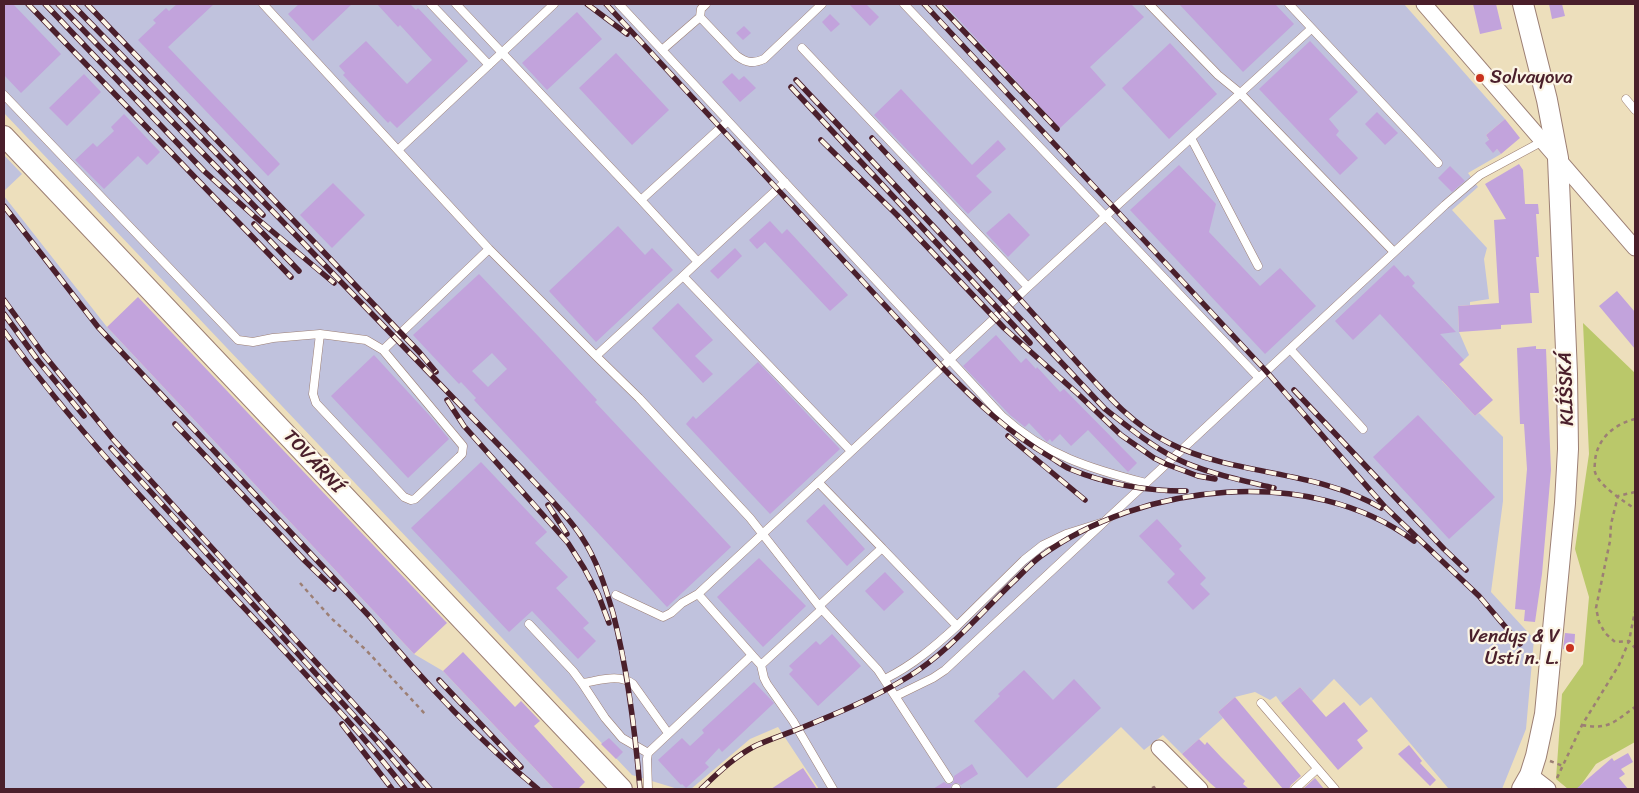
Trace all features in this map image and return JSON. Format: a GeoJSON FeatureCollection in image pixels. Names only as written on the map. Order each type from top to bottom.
{"type":"FeatureCollection","features":[{"type":"Feature","properties":{"kind":"street"},"geometry":{"type":"LineString","coordinates":[[1424,4],[1635,248]]}},
{"type":"Feature","properties":{"kind":"street","name":"KLÍŠSKÁ"},"geometry":{"type":"LineString","coordinates":[[1523,4],[1547,100],[1558,158],[1567,374],[1568,458],[1545,714],[1527,784]]}},
{"type":"Feature","properties":{"kind":"street","name":"TOVÁRNÍ"},"geometry":{"type":"LineString","coordinates":[[4,136],[622,789]]}},
{"type":"Feature","properties":{"kind":"street"},"geometry":{"type":"LineString","coordinates":[[1159,748],[1197,788]]}},
{"type":"Feature","properties":{"kind":"street"},"geometry":{"type":"LineString","coordinates":[[1527,784],[1552,785]]}},
{"type":"Feature","properties":{"kind":"lane"},"geometry":{"type":"LineString","coordinates":[[263,4],[489,249],[646,405],[750,518],[821,607],[885,679],[949,779]]}},
{"type":"Feature","properties":{"kind":"lane"},"geometry":{"type":"LineString","coordinates":[[431,4],[489,65]]}},
{"type":"Feature","properties":{"kind":"lane"},"geometry":{"type":"LineString","coordinates":[[456,4],[698,262]]}},
{"type":"Feature","properties":{"kind":"lane"},"geometry":{"type":"LineString","coordinates":[[398,150],[554,4]]}},
{"type":"Feature","properties":{"kind":"lane"},"geometry":{"type":"LineString","coordinates":[[619,4],[1002,416],[1031,440],[1056,453],[1091,467],[1146,483]]}},
{"type":"Feature","properties":{"kind":"lane"},"geometry":{"type":"LineString","coordinates":[[662,50],[700,16],[701,9],[706,4]]}},
{"type":"Feature","properties":{"kind":"lane"},"geometry":{"type":"LineString","coordinates":[[700,16],[737,56],[751,63],[764,58],[822,4]]}},
{"type":"Feature","properties":{"kind":"lane"},"geometry":{"type":"LineString","coordinates":[[904,4],[1259,378]]}},
{"type":"Feature","properties":{"kind":"lane"},"geometry":{"type":"LineString","coordinates":[[1148,4],[1218,74],[1240,93],[1394,252]]}},
{"type":"Feature","properties":{"kind":"lane"},"geometry":{"type":"LineString","coordinates":[[1289,4],[1438,163]]}},
{"type":"Feature","properties":{"kind":"lane"},"geometry":{"type":"LineString","coordinates":[[616,595],[663,617],[698,594],[1105,216],[1311,29]]}},
{"type":"Feature","properties":{"kind":"lane"},"geometry":{"type":"LineString","coordinates":[[802,48],[1028,287]]}},
{"type":"Feature","properties":{"kind":"lane"},"geometry":{"type":"LineString","coordinates":[[4,95],[238,340],[252,342],[273,338],[320,334],[366,340],[382,350],[464,446],[462,454],[419,496],[411,500],[404,497],[316,403],[313,394],[320,334]]}},
{"type":"Feature","properties":{"kind":"lane"},"geometry":{"type":"LineString","coordinates":[[1626,99],[1635,110]]}},
{"type":"Feature","properties":{"kind":"lane"},"geometry":{"type":"LineString","coordinates":[[641,200],[728,121]]}},
{"type":"Feature","properties":{"kind":"lane"},"geometry":{"type":"LineString","coordinates":[[1191,138],[1258,266]]}},
{"type":"Feature","properties":{"kind":"lane"},"geometry":{"type":"LineString","coordinates":[[896,696],[945,670],[1445,205],[1480,175],[1543,141]]}},
{"type":"Feature","properties":{"kind":"lane"},"geometry":{"type":"LineString","coordinates":[[596,356],[784,182]]}},
{"type":"Feature","properties":{"kind":"lane"},"geometry":{"type":"LineString","coordinates":[[382,350],[489,249]]}},
{"type":"Feature","properties":{"kind":"lane"},"geometry":{"type":"LineString","coordinates":[[683,276],[851,451]]}},
{"type":"Feature","properties":{"kind":"lane"},"geometry":{"type":"LineString","coordinates":[[1290,348],[1363,429]]}},
{"type":"Feature","properties":{"kind":"lane"},"geometry":{"type":"LineString","coordinates":[[818,482],[957,626]]}},
{"type":"Feature","properties":{"kind":"lane"},"geometry":{"type":"LineString","coordinates":[[885,679],[907,668],[927,654],[1024,560],[1043,545],[1066,534],[1104,522]]}},
{"type":"Feature","properties":{"kind":"lane"},"geometry":{"type":"LineString","coordinates":[[761,665],[882,548]]}},
{"type":"Feature","properties":{"kind":"lane"},"geometry":{"type":"LineString","coordinates":[[698,594],[761,665],[767,684],[793,720],[833,789]]}},
{"type":"Feature","properties":{"kind":"lane"},"geometry":{"type":"LineString","coordinates":[[528,624],[573,671],[605,718],[622,738],[648,753]]}},
{"type":"Feature","properties":{"kind":"lane"},"geometry":{"type":"LineString","coordinates":[[648,789],[648,753],[752,655]]}},
{"type":"Feature","properties":{"kind":"lane"},"geometry":{"type":"LineString","coordinates":[[582,684],[618,678],[628,680],[633,684],[668,733]]}},
{"type":"Feature","properties":{"kind":"lane"},"geometry":{"type":"LineString","coordinates":[[1261,703],[1335,789]]}},
{"type":"Feature","properties":{"kind":"lane"},"geometry":{"type":"LineString","coordinates":[[1295,789],[1317,769]]}},
{"type":"Feature","properties":{"kind":"path"},"geometry":{"type":"LineString","coordinates":[[1635,419],[1622,422],[1609,431],[1599,445],[1595,472],[1603,484],[1635,509]]}},
{"type":"Feature","properties":{"kind":"path"},"geometry":{"type":"LineString","coordinates":[[1618,496],[1635,492]]}},
{"type":"Feature","properties":{"kind":"path"},"geometry":{"type":"LineString","coordinates":[[1618,496],[1596,608],[1599,622],[1606,633],[1615,642],[1629,641]]}},
{"type":"Feature","properties":{"kind":"path"},"geometry":{"type":"LineString","coordinates":[[300,583],[331,618],[366,650],[426,714]]}},
{"type":"Feature","properties":{"kind":"path"},"geometry":{"type":"LineString","coordinates":[[1552,785],[1582,725],[1620,665],[1629,641],[1635,611]]}},
{"type":"Feature","properties":{"kind":"path"},"geometry":{"type":"LineString","coordinates":[[1629,641],[1635,648]]}},
{"type":"Feature","properties":{"kind":"path"},"geometry":{"type":"LineString","coordinates":[[1582,725],[1596,727],[1609,725],[1635,707]]}},
{"type":"Feature","properties":{"kind":"path"},"geometry":{"type":"LineString","coordinates":[[1544,759],[1563,766]]}},
{"type":"Feature","properties":{"kind":"shaded area"},"geometry":{"type":"Polygon","coordinates":[[[4,4],[1404,4],[1505,119],[1486,135],[1493,152],[1497,149],[1501,154],[1468,173],[1478,187],[1452,210],[1487,248],[1484,259],[1489,299],[1470,302],[1470,305],[1458,306],[1459,332],[1469,355],[1442,381],[1475,416],[1479,413],[1503,437],[1503,501],[1491,592],[1534,639],[1526,729],[1502,789],[1448,788],[1371,697],[1360,706],[1334,679],[1312,701],[1300,687],[1281,703],[1276,696],[1270,700],[1255,692],[1235,697],[1218,712],[1223,718],[1182,754],[1163,735],[1144,750],[1121,727],[1055,789],[819,789],[778,727],[750,739],[691,789],[678,789],[632,775],[4,113],[4,4]]]}},
{"type":"Feature","properties":{"kind":"shaded area"},"geometry":{"type":"Polygon","coordinates":[[[4,155],[22,174],[4,191],[4,155]]]}},
{"type":"Feature","properties":{"kind":"shaded area"},"geometry":{"type":"Polygon","coordinates":[[[4,196],[107,327],[414,654],[443,671],[554,789],[4,789],[4,196]]]}},
{"type":"Feature","properties":{"kind":"green space"},"geometry":{"type":"Polygon","coordinates":[[[1583,323],[1635,373],[1635,742],[1596,764],[1578,789],[1568,789],[1556,779],[1562,694],[1583,664],[1589,597],[1575,549],[1589,454],[1583,323]]]}},
{"type":"Feature","properties":{"kind":"building"},"geometry":{"type":"Polygon","coordinates":[[[4,4],[13,4],[61,54],[21,93],[4,75],[4,4]]]}},
{"type":"Feature","properties":{"kind":"building"},"geometry":{"type":"Polygon","coordinates":[[[177,4],[214,4],[168,47],[280,164],[268,176],[138,40],[156,23],[153,20],[166,8],[169,11],[177,4]]]}},
{"type":"Feature","properties":{"kind":"building"},"geometry":{"type":"Polygon","coordinates":[[[299,4],[352,4],[313,41],[288,14],[299,4]]]}},
{"type":"Feature","properties":{"kind":"building"},"geometry":{"type":"Polygon","coordinates":[[[377,4],[410,4],[416,10],[418,8],[468,61],[397,128],[390,121],[388,123],[343,75],[345,73],[339,66],[366,41],[407,84],[432,60],[400,25],[398,27],[377,4]]]}},
{"type":"Feature","properties":{"kind":"building"},"geometry":{"type":"Polygon","coordinates":[[[849,4],[866,4],[879,17],[870,26],[849,4]]]}},
{"type":"Feature","properties":{"kind":"building"},"geometry":{"type":"Polygon","coordinates":[[[944,4],[1131,4],[1144,17],[1090,67],[1106,85],[1060,128],[944,4]]]}},
{"type":"Feature","properties":{"kind":"building"},"geometry":{"type":"Polygon","coordinates":[[[1179,4],[1275,4],[1294,24],[1243,72],[1179,4]]]}},
{"type":"Feature","properties":{"kind":"building"},"geometry":{"type":"Polygon","coordinates":[[[1473,4],[1496,4],[1502,29],[1480,34],[1473,4]]]}},
{"type":"Feature","properties":{"kind":"building"},"geometry":{"type":"Polygon","coordinates":[[[1549,4],[1562,4],[1565,16],[1552,19],[1549,4]]]}},
{"type":"Feature","properties":{"kind":"building"},"geometry":{"type":"Polygon","coordinates":[[[577,12],[602,39],[547,90],[522,63],[577,12]]]}},
{"type":"Feature","properties":{"kind":"building"},"geometry":{"type":"Polygon","coordinates":[[[830,14],[840,24],[831,32],[822,22],[830,14]]]}},
{"type":"Feature","properties":{"kind":"building"},"geometry":{"type":"Polygon","coordinates":[[[744,26],[751,33],[743,40],[736,33],[744,26]]]}},
{"type":"Feature","properties":{"kind":"building"},"geometry":{"type":"Polygon","coordinates":[[[1310,41],[1358,92],[1329,119],[1339,131],[1336,135],[1358,158],[1340,175],[1259,89],[1310,41]]]}},
{"type":"Feature","properties":{"kind":"building"},"geometry":{"type":"Polygon","coordinates":[[[1170,43],[1217,94],[1169,139],[1122,88],[1170,43]]]}},
{"type":"Feature","properties":{"kind":"building"},"geometry":{"type":"Polygon","coordinates":[[[616,53],[669,110],[632,145],[579,88],[616,53]]]}},
{"type":"Feature","properties":{"kind":"building"},"geometry":{"type":"Polygon","coordinates":[[[732,73],[739,80],[744,76],[756,88],[740,102],[722,82],[732,73]]]}},
{"type":"Feature","properties":{"kind":"building"},"geometry":{"type":"Polygon","coordinates":[[[84,74],[101,92],[67,126],[49,108],[84,74]]]}},
{"type":"Feature","properties":{"kind":"building"},"geometry":{"type":"Polygon","coordinates":[[[901,89],[972,165],[998,140],[1006,149],[976,176],[992,192],[968,214],[874,115],[901,89]]]}},
{"type":"Feature","properties":{"kind":"building"},"geometry":{"type":"Polygon","coordinates":[[[1377,112],[1398,133],[1385,145],[1365,124],[1377,112]]]}},
{"type":"Feature","properties":{"kind":"building"},"geometry":{"type":"Polygon","coordinates":[[[124,114],[160,152],[147,165],[138,156],[104,189],[75,160],[93,143],[97,147],[114,131],[111,127],[124,114]]]}},
{"type":"Feature","properties":{"kind":"building"},"geometry":{"type":"Polygon","coordinates":[[[1505,119],[1520,138],[1501,154],[1497,149],[1493,153],[1485,143],[1489,140],[1486,135],[1505,119]]]}},
{"type":"Feature","properties":{"kind":"building"},"geometry":{"type":"Polygon","coordinates":[[[1519,164],[1523,170],[1525,204],[1538,204],[1539,214],[1536,214],[1539,257],[1536,257],[1539,293],[1530,293],[1532,323],[1501,325],[1501,329],[1459,332],[1458,306],[1499,303],[1494,220],[1506,219],[1485,184],[1519,164]]]}},
{"type":"Feature","properties":{"kind":"building"},"geometry":{"type":"Polygon","coordinates":[[[1179,165],[1216,204],[1209,232],[1260,286],[1280,268],[1316,306],[1265,354],[1130,210],[1179,165]]]}},
{"type":"Feature","properties":{"kind":"building"},"geometry":{"type":"Polygon","coordinates":[[[1450,166],[1465,181],[1452,192],[1438,178],[1450,166]]]}},
{"type":"Feature","properties":{"kind":"building"},"geometry":{"type":"Polygon","coordinates":[[[333,183],[365,215],[332,248],[300,215],[333,183]]]}},
{"type":"Feature","properties":{"kind":"building"},"geometry":{"type":"Polygon","coordinates":[[[1009,213],[1030,235],[1008,257],[986,233],[1009,213]]]}},
{"type":"Feature","properties":{"kind":"building"},"geometry":{"type":"Polygon","coordinates":[[[770,221],[782,234],[787,229],[848,295],[830,311],[765,242],[757,249],[749,240],[770,221]]]}},
{"type":"Feature","properties":{"kind":"building"},"geometry":{"type":"Polygon","coordinates":[[[618,226],[645,255],[652,248],[673,270],[596,342],[549,291],[618,226]]]}},
{"type":"Feature","properties":{"kind":"building"},"geometry":{"type":"Polygon","coordinates":[[[735,248],[742,256],[718,279],[710,271],[735,248]]]}},
{"type":"Feature","properties":{"kind":"building"},"geometry":{"type":"Polygon","coordinates":[[[1394,265],[1405,277],[1408,275],[1415,283],[1412,286],[1456,332],[1440,334],[1464,360],[1459,364],[1493,400],[1475,416],[1380,314],[1353,340],[1335,321],[1394,265]]]}},
{"type":"Feature","properties":{"kind":"building"},"geometry":{"type":"Polygon","coordinates":[[[479,274],[597,400],[595,402],[731,547],[667,607],[474,400],[476,398],[461,382],[459,384],[413,335],[479,274]],[[492,353],[472,371],[488,387],[507,369],[492,353]]]}},
{"type":"Feature","properties":{"kind":"building"},"geometry":{"type":"Polygon","coordinates":[[[1617,291],[1635,312],[1635,349],[1599,306],[1617,291]]]}},
{"type":"Feature","properties":{"kind":"building"},"geometry":{"type":"Polygon","coordinates":[[[138,297],[447,623],[414,654],[107,327],[138,297]]]}},
{"type":"Feature","properties":{"kind":"building"},"geometry":{"type":"Polygon","coordinates":[[[678,303],[713,340],[695,356],[713,374],[703,383],[652,328],[678,303]]]}},
{"type":"Feature","properties":{"kind":"building"},"geometry":{"type":"Polygon","coordinates":[[[996,335],[1021,363],[1026,358],[1060,392],[1064,389],[1137,463],[1128,472],[1088,430],[1071,446],[1060,434],[1052,442],[1050,439],[1047,442],[1029,423],[1025,427],[1010,415],[963,366],[996,335]]]}},
{"type":"Feature","properties":{"kind":"building"},"geometry":{"type":"Polygon","coordinates":[[[1536,346],[1536,349],[1546,349],[1551,470],[1542,574],[1535,622],[1524,621],[1525,610],[1515,609],[1527,469],[1524,424],[1520,424],[1517,348],[1536,346]]]}},
{"type":"Feature","properties":{"kind":"building"},"geometry":{"type":"Polygon","coordinates":[[[374,355],[449,439],[408,478],[331,396],[374,355]]]}},
{"type":"Feature","properties":{"kind":"building"},"geometry":{"type":"Polygon","coordinates":[[[758,362],[840,449],[770,514],[686,424],[693,416],[696,419],[758,362]]]}},
{"type":"Feature","properties":{"kind":"building"},"geometry":{"type":"Polygon","coordinates":[[[1418,415],[1495,497],[1449,539],[1373,457],[1418,415]]]}},
{"type":"Feature","properties":{"kind":"building"},"geometry":{"type":"Polygon","coordinates":[[[481,462],[547,532],[535,543],[568,577],[556,588],[589,623],[583,628],[596,641],[578,659],[532,611],[509,632],[411,528],[481,462]]]}},
{"type":"Feature","properties":{"kind":"building"},"geometry":{"type":"Polygon","coordinates":[[[824,504],[865,549],[847,566],[806,521],[824,504]]]}},
{"type":"Feature","properties":{"kind":"building"},"geometry":{"type":"Polygon","coordinates":[[[1157,519],[1182,546],[1179,549],[1206,578],[1200,584],[1210,594],[1193,610],[1167,582],[1175,574],[1139,536],[1157,519]]]}},
{"type":"Feature","properties":{"kind":"building"},"geometry":{"type":"Polygon","coordinates":[[[759,558],[806,606],[763,647],[717,597],[759,558]]]}},
{"type":"Feature","properties":{"kind":"building"},"geometry":{"type":"Polygon","coordinates":[[[885,572],[904,592],[884,611],[865,591],[885,572]]]}},
{"type":"Feature","properties":{"kind":"building"},"geometry":{"type":"Polygon","coordinates":[[[1565,633],[1575,634],[1574,650],[1563,649],[1565,633]]]}},
{"type":"Feature","properties":{"kind":"building"},"geometry":{"type":"Polygon","coordinates":[[[832,634],[861,666],[818,706],[789,674],[793,670],[789,666],[816,641],[820,645],[832,634]]]}},
{"type":"Feature","properties":{"kind":"building"},"geometry":{"type":"Polygon","coordinates":[[[463,652],[515,707],[521,701],[540,721],[534,726],[585,782],[578,789],[554,789],[443,671],[463,652]]]}},
{"type":"Feature","properties":{"kind":"building"},"geometry":{"type":"Polygon","coordinates":[[[1024,670],[1053,700],[1074,679],[1101,708],[1027,778],[974,721],[1000,696],[998,694],[1024,670]]]}},
{"type":"Feature","properties":{"kind":"building"},"geometry":{"type":"Polygon","coordinates":[[[754,682],[774,703],[722,752],[719,748],[705,763],[709,767],[686,788],[681,785],[658,760],[682,738],[690,746],[704,733],[702,730],[754,682]]]}},
{"type":"Feature","properties":{"kind":"building"},"geometry":{"type":"Polygon","coordinates":[[[1300,687],[1326,717],[1344,702],[1368,731],[1357,740],[1363,748],[1338,770],[1281,703],[1300,687]]]}},
{"type":"Feature","properties":{"kind":"building"},"geometry":{"type":"Polygon","coordinates":[[[1235,697],[1301,776],[1289,789],[1283,789],[1218,712],[1235,697]]]}},
{"type":"Feature","properties":{"kind":"building"},"geometry":{"type":"Polygon","coordinates":[[[609,738],[623,752],[616,759],[601,744],[609,738]]]}},
{"type":"Feature","properties":{"kind":"building"},"geometry":{"type":"Polygon","coordinates":[[[1199,739],[1205,745],[1207,742],[1245,781],[1243,784],[1249,789],[1217,789],[1210,783],[1182,754],[1199,739]]]}},
{"type":"Feature","properties":{"kind":"building"},"geometry":{"type":"Polygon","coordinates":[[[1409,745],[1422,761],[1420,763],[1436,780],[1430,786],[1398,754],[1409,745]]]}},
{"type":"Feature","properties":{"kind":"building"},"geometry":{"type":"Polygon","coordinates":[[[1628,753],[1633,762],[1621,769],[1625,774],[1619,778],[1628,789],[1576,789],[1612,758],[1614,761],[1628,753]]]}},
{"type":"Feature","properties":{"kind":"building"},"geometry":{"type":"Polygon","coordinates":[[[972,764],[978,774],[961,785],[954,783],[950,789],[933,789],[944,782],[952,784],[954,776],[972,764]]]}},
{"type":"Feature","properties":{"kind":"building"},"geometry":{"type":"Polygon","coordinates":[[[803,768],[817,789],[771,789],[803,768]]]}},
{"type":"Feature","properties":{"kind":"building"},"geometry":{"type":"Polygon","coordinates":[[[1315,778],[1324,789],[1303,789],[1315,778]]]}},
{"type":"Feature","properties":{"kind":"railway"},"geometry":{"type":"LineString","coordinates":[[28,4],[291,277]]}},
{"type":"Feature","properties":{"kind":"railway"},"geometry":{"type":"LineString","coordinates":[[45,4],[204,171],[334,283]]}},
{"type":"Feature","properties":{"kind":"railway"},"geometry":{"type":"LineString","coordinates":[[58,4],[263,215]]}},
{"type":"Feature","properties":{"kind":"railway"},"geometry":{"type":"LineString","coordinates":[[72,4],[524,471],[575,527],[587,545],[596,564],[613,613],[630,701],[640,789]]}},
{"type":"Feature","properties":{"kind":"railway"},"geometry":{"type":"LineString","coordinates":[[87,4],[436,372]]}},
{"type":"Feature","properties":{"kind":"railway"},"geometry":{"type":"LineString","coordinates":[[587,4],[627,34]]}},
{"type":"Feature","properties":{"kind":"railway"},"geometry":{"type":"LineString","coordinates":[[606,4],[942,367],[993,416],[1020,438],[1070,469],[1098,479],[1127,486],[1156,490],[1186,491]]}},
{"type":"Feature","properties":{"kind":"railway"},"geometry":{"type":"LineString","coordinates":[[924,4],[1266,371],[1386,508],[1479,596],[1520,644]]}},
{"type":"Feature","properties":{"kind":"railway"},"geometry":{"type":"LineString","coordinates":[[938,4],[1057,129]]}},
{"type":"Feature","properties":{"kind":"railway"},"geometry":{"type":"LineString","coordinates":[[796,80],[1105,409],[1130,429],[1175,458],[1211,472],[1274,488]]}},
{"type":"Feature","properties":{"kind":"railway"},"geometry":{"type":"LineString","coordinates":[[791,87],[1030,343]]}},
{"type":"Feature","properties":{"kind":"railway"},"geometry":{"type":"LineString","coordinates":[[872,138],[1097,384],[1142,427],[1169,443],[1195,454],[1221,462],[1330,486],[1356,495],[1381,508]]}},
{"type":"Feature","properties":{"kind":"railway"},"geometry":{"type":"LineString","coordinates":[[821,140],[897,215],[1004,328],[1121,435],[1166,464],[1198,476],[1215,479]]}},
{"type":"Feature","properties":{"kind":"railway"},"geometry":{"type":"LineString","coordinates":[[4,206],[98,327],[370,617],[450,707],[471,729],[538,789]]}},
{"type":"Feature","properties":{"kind":"railway"},"geometry":{"type":"LineString","coordinates":[[254,224],[299,271]]}},
{"type":"Feature","properties":{"kind":"railway"},"geometry":{"type":"LineString","coordinates":[[4,300],[44,355],[112,438],[430,789]]}},
{"type":"Feature","properties":{"kind":"railway"},"geometry":{"type":"LineString","coordinates":[[4,314],[37,359],[84,416]]}},
{"type":"Feature","properties":{"kind":"railway"},"geometry":{"type":"LineString","coordinates":[[4,331],[36,374],[105,457],[333,704],[405,789]]}},
{"type":"Feature","properties":{"kind":"railway"},"geometry":{"type":"LineString","coordinates":[[1294,390],[1466,570]]}},
{"type":"Feature","properties":{"kind":"railway"},"geometry":{"type":"LineString","coordinates":[[447,400],[464,426],[568,543],[598,594],[609,623]]}},
{"type":"Feature","properties":{"kind":"railway"},"geometry":{"type":"LineString","coordinates":[[175,424],[334,589]]}},
{"type":"Feature","properties":{"kind":"railway"},"geometry":{"type":"LineString","coordinates":[[1008,436],[1085,500]]}},
{"type":"Feature","properties":{"kind":"railway"},"geometry":{"type":"LineString","coordinates":[[111,448],[377,741],[418,789]]}},
{"type":"Feature","properties":{"kind":"railway"},"geometry":{"type":"LineString","coordinates":[[701,789],[747,750],[856,705],[908,677],[936,657],[962,634],[1041,556],[1082,531],[1127,512],[1176,499],[1226,492],[1277,493],[1326,501],[1373,517],[1414,541]]}},
{"type":"Feature","properties":{"kind":"railway"},"geometry":{"type":"LineString","coordinates":[[548,505],[567,534]]}},
{"type":"Feature","properties":{"kind":"railway"},"geometry":{"type":"LineString","coordinates":[[439,680],[521,767]]}},
{"type":"Feature","properties":{"kind":"railway"},"geometry":{"type":"LineString","coordinates":[[342,724],[392,789]]}},
{"type":"Feature","properties":{"kind":"place","name":"Solvayova"},"geometry":{"type":"Point","coordinates":[1480,78]}},
{"type":"Feature","properties":{"kind":"place","name":"Vendys & V Ústí n. L."},"geometry":{"type":"Point","coordinates":[1570,648]}}]}
